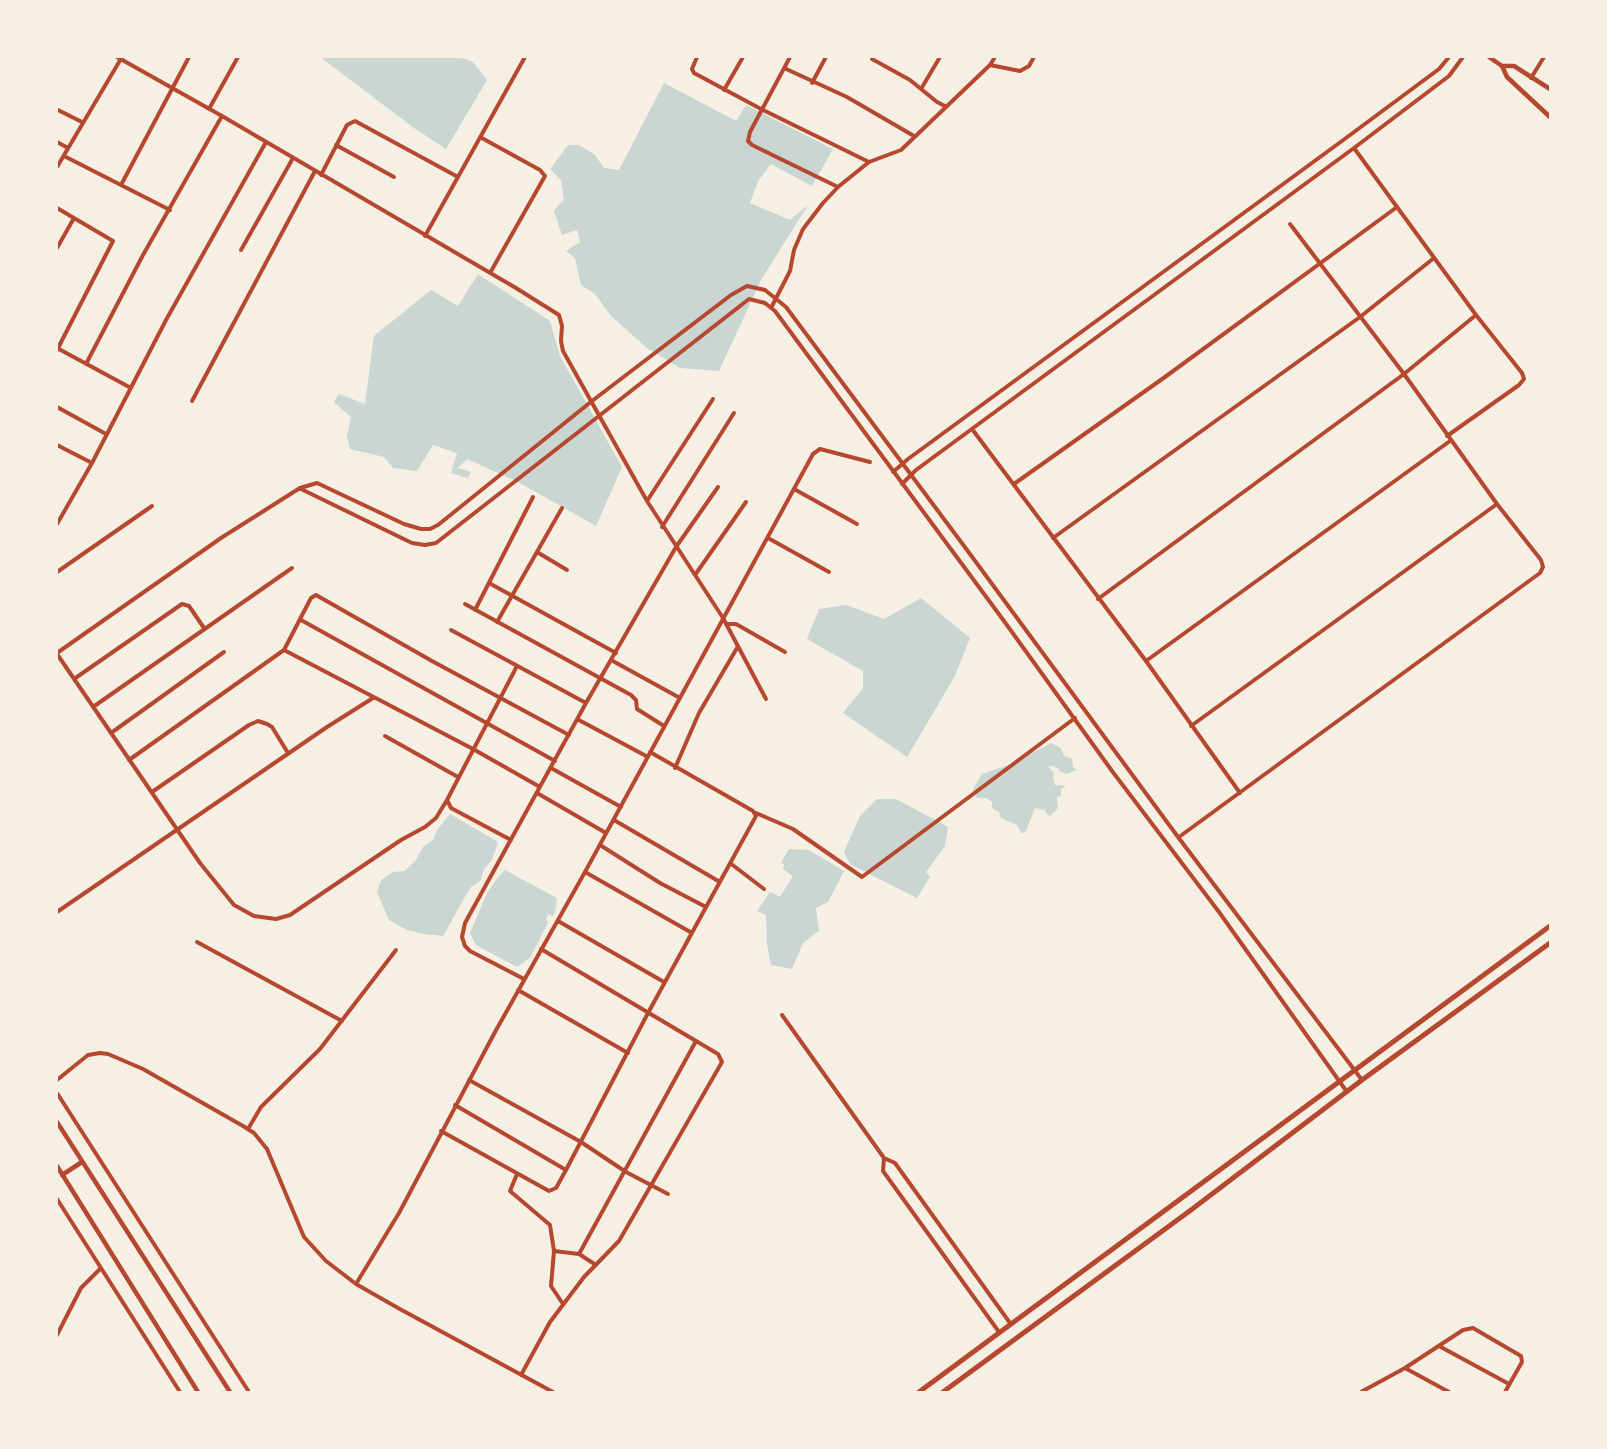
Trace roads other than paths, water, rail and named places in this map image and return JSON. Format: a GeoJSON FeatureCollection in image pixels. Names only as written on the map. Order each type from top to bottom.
{"type":"FeatureCollection","features":[{"type":"Feature","properties":{"kind":"main road"},"geometry":{"type":"LineString","coordinates":[[919,1392],[1550,926]]}},
{"type":"Feature","properties":{"kind":"main road"},"geometry":{"type":"LineString","coordinates":[[943,1392],[1550,943]]}},
{"type":"Feature","properties":{"kind":"street"},"geometry":{"type":"LineString","coordinates":[[121,185],[189,57]]}},
{"type":"Feature","properties":{"kind":"street"},"geometry":{"type":"LineString","coordinates":[[209,109],[238,57]]}},
{"type":"Feature","properties":{"kind":"street"},"geometry":{"type":"LineString","coordinates":[[425,236],[525,57]]}},
{"type":"Feature","properties":{"kind":"street"},"geometry":{"type":"LineString","coordinates":[[697,57],[692,69],[724,90],[869,162]]}},
{"type":"Feature","properties":{"kind":"street"},"geometry":{"type":"LineString","coordinates":[[724,90],[743,57]]}},
{"type":"Feature","properties":{"kind":"street"},"geometry":{"type":"LineString","coordinates":[[790,57],[761,109],[748,136],[748,141],[838,187]]}},
{"type":"Feature","properties":{"kind":"street"},"geometry":{"type":"LineString","coordinates":[[812,82],[826,57]]}},
{"type":"Feature","properties":{"kind":"street"},"geometry":{"type":"LineString","coordinates":[[873,57],[872,59],[910,80],[945,106]]}},
{"type":"Feature","properties":{"kind":"street"},"geometry":{"type":"LineString","coordinates":[[921,89],[940,57]]}},
{"type":"Feature","properties":{"kind":"street"},"geometry":{"type":"LineString","coordinates":[[771,308],[790,271],[794,250],[803,229],[823,203],[838,187],[869,162],[901,150],[990,65],[995,57]]}},
{"type":"Feature","properties":{"kind":"street"},"geometry":{"type":"LineString","coordinates":[[990,65],[1020,71],[1029,66],[1034,57]]}},
{"type":"Feature","properties":{"kind":"street"},"geometry":{"type":"LineString","coordinates":[[893,472],[1439,69],[1449,57]]}},
{"type":"Feature","properties":{"kind":"street"},"geometry":{"type":"LineString","coordinates":[[902,484],[916,470],[1449,76],[1463,57]]}},
{"type":"Feature","properties":{"kind":"street"},"geometry":{"type":"LineString","coordinates":[[1489,57],[1502,66],[1507,77],[1550,117]]}},
{"type":"Feature","properties":{"kind":"street"},"geometry":{"type":"LineString","coordinates":[[1531,78],[1544,57]]}},
{"type":"Feature","properties":{"kind":"street"},"geometry":{"type":"LineString","coordinates":[[57,167],[120,58],[559,315],[563,351],[646,501],[723,618],[766,699]]}},
{"type":"Feature","properties":{"kind":"street"},"geometry":{"type":"LineString","coordinates":[[1502,66],[1514,66],[1550,89]]}},
{"type":"Feature","properties":{"kind":"street"},"geometry":{"type":"LineString","coordinates":[[784,68],[847,97],[914,136]]}},
{"type":"Feature","properties":{"kind":"street"},"geometry":{"type":"LineString","coordinates":[[58,110],[82,122]]}},
{"type":"Feature","properties":{"kind":"street"},"geometry":{"type":"LineString","coordinates":[[86,364],[143,255],[222,116]]}},
{"type":"Feature","properties":{"kind":"street"},"geometry":{"type":"LineString","coordinates":[[321,175],[347,125],[355,121],[458,177]]}},
{"type":"Feature","properties":{"kind":"street"},"geometry":{"type":"LineString","coordinates":[[480,137],[540,170],[545,176],[490,273]]}},
{"type":"Feature","properties":{"kind":"street"},"geometry":{"type":"LineString","coordinates":[[57,142],[68,148]]}},
{"type":"Feature","properties":{"kind":"street"},"geometry":{"type":"LineString","coordinates":[[57,524],[92,464],[130,388],[266,142]]}},
{"type":"Feature","properties":{"kind":"street"},"geometry":{"type":"LineString","coordinates":[[336,145],[394,177]]}},
{"type":"Feature","properties":{"kind":"street"},"geometry":{"type":"LineString","coordinates":[[1354,148],[1476,315],[1522,373],[1524,379],[1519,385],[1447,436]]}},
{"type":"Feature","properties":{"kind":"street"},"geometry":{"type":"LineString","coordinates":[[63,156],[170,210]]}},
{"type":"Feature","properties":{"kind":"street"},"geometry":{"type":"LineString","coordinates":[[241,250],[293,158]]}},
{"type":"Feature","properties":{"kind":"street"},"geometry":{"type":"LineString","coordinates":[[192,401],[315,171]]}},
{"type":"Feature","properties":{"kind":"street"},"geometry":{"type":"LineString","coordinates":[[1014,484],[1397,207]]}},
{"type":"Feature","properties":{"kind":"street"},"geometry":{"type":"LineString","coordinates":[[57,208],[113,242],[57,349],[130,388]]}},
{"type":"Feature","properties":{"kind":"street"},"geometry":{"type":"LineString","coordinates":[[57,248],[74,218]]}},
{"type":"Feature","properties":{"kind":"street"},"geometry":{"type":"LineString","coordinates":[[1178,837],[1542,570],[1541,560],[1290,224]]}},
{"type":"Feature","properties":{"kind":"street"},"geometry":{"type":"LineString","coordinates":[[1053,538],[1360,317],[1434,258]]}},
{"type":"Feature","properties":{"kind":"street"},"geometry":{"type":"LineString","coordinates":[[518,666],[436,818],[290,915],[276,919],[254,916],[234,905],[200,863],[57,654],[221,538],[300,488],[316,483],[404,524],[430,529],[731,295],[747,286],[756,287],[765,290],[786,307],[1178,837],[1362,1080]]}},
{"type":"Feature","properties":{"kind":"street"},"geometry":{"type":"LineString","coordinates":[[300,488],[412,543],[425,545],[436,543],[748,299],[765,303],[771,308],[1219,912],[1347,1092]]}},
{"type":"Feature","properties":{"kind":"street"},"geometry":{"type":"LineString","coordinates":[[1098,599],[1404,374],[1476,315]]}},
{"type":"Feature","properties":{"kind":"street"},"geometry":{"type":"LineString","coordinates":[[646,501],[713,399]]}},
{"type":"Feature","properties":{"kind":"street"},"geometry":{"type":"LineString","coordinates":[[57,407],[106,434]]}},
{"type":"Feature","properties":{"kind":"street"},"geometry":{"type":"LineString","coordinates":[[662,527],[734,413]]}},
{"type":"Feature","properties":{"kind":"street"},"geometry":{"type":"LineString","coordinates":[[972,429],[1146,661],[1240,793]]}},
{"type":"Feature","properties":{"kind":"street"},"geometry":{"type":"LineString","coordinates":[[1146,661],[1450,441]]}},
{"type":"Feature","properties":{"kind":"street"},"geometry":{"type":"LineString","coordinates":[[57,445],[92,464]]}},
{"type":"Feature","properties":{"kind":"street"},"geometry":{"type":"LineString","coordinates":[[356,1284],[380,1246],[524,979],[614,820],[816,450],[825,450],[870,462]]}},
{"type":"Feature","properties":{"kind":"street"},"geometry":{"type":"LineString","coordinates":[[524,979],[470,951],[465,946],[462,937],[465,923],[577,719],[676,547],[718,487]]}},
{"type":"Feature","properties":{"kind":"street"},"geometry":{"type":"LineString","coordinates":[[794,489],[857,524]]}},
{"type":"Feature","properties":{"kind":"street"},"geometry":{"type":"LineString","coordinates":[[475,610],[533,497]]}},
{"type":"Feature","properties":{"kind":"street"},"geometry":{"type":"LineString","coordinates":[[695,575],[746,502]]}},
{"type":"Feature","properties":{"kind":"street"},"geometry":{"type":"LineString","coordinates":[[1191,726],[1497,504]]}},
{"type":"Feature","properties":{"kind":"street"},"geometry":{"type":"LineString","coordinates":[[57,572],[152,506]]}},
{"type":"Feature","properties":{"kind":"street"},"geometry":{"type":"LineString","coordinates":[[57,507],[64,511]]}},
{"type":"Feature","properties":{"kind":"street"},"geometry":{"type":"LineString","coordinates":[[497,622],[562,508]]}},
{"type":"Feature","properties":{"kind":"street"},"geometry":{"type":"LineString","coordinates":[[768,538],[829,572]]}},
{"type":"Feature","properties":{"kind":"street"},"geometry":{"type":"LineString","coordinates":[[537,552],[567,570]]}},
{"type":"Feature","properties":{"kind":"street"},"geometry":{"type":"LineString","coordinates":[[93,707],[292,568]]}},
{"type":"Feature","properties":{"kind":"street"},"geometry":{"type":"LineString","coordinates":[[489,583],[616,653]]}},
{"type":"Feature","properties":{"kind":"street"},"geometry":{"type":"LineString","coordinates":[[129,760],[284,650],[314,596],[319,596],[569,735]]}},
{"type":"Feature","properties":{"kind":"street"},"geometry":{"type":"LineString","coordinates":[[74,679],[182,604],[189,606],[204,628]]}},
{"type":"Feature","properties":{"kind":"street"},"geometry":{"type":"LineString","coordinates":[[465,604],[632,695],[636,700],[637,709],[664,726]]}},
{"type":"Feature","properties":{"kind":"street"},"geometry":{"type":"LineString","coordinates":[[301,620],[555,761]]}},
{"type":"Feature","properties":{"kind":"street"},"geometry":{"type":"LineString","coordinates":[[726,624],[736,624],[785,652]]}},
{"type":"Feature","properties":{"kind":"street"},"geometry":{"type":"LineString","coordinates":[[451,630],[586,703]]}},
{"type":"Feature","properties":{"kind":"street"},"geometry":{"type":"LineString","coordinates":[[675,768],[699,713],[738,647]]}},
{"type":"Feature","properties":{"kind":"street"},"geometry":{"type":"LineString","coordinates":[[284,650],[473,749],[540,787]]}},
{"type":"Feature","properties":{"kind":"street"},"geometry":{"type":"LineString","coordinates":[[111,733],[224,652]]}},
{"type":"Feature","properties":{"kind":"street"},"geometry":{"type":"LineString","coordinates":[[611,660],[680,698]]}},
{"type":"Feature","properties":{"kind":"street"},"geometry":{"type":"LineString","coordinates":[[57,912],[288,753],[373,698]]}},
{"type":"Feature","properties":{"kind":"street"},"geometry":{"type":"LineString","coordinates":[[577,719],[675,768],[756,813],[793,829],[862,877],[1075,718]]}},
{"type":"Feature","properties":{"kind":"street"},"geometry":{"type":"LineString","coordinates":[[152,792],[258,721],[272,727],[288,753]]}},
{"type":"Feature","properties":{"kind":"street"},"geometry":{"type":"LineString","coordinates":[[385,736],[458,777]]}},
{"type":"Feature","properties":{"kind":"street"},"geometry":{"type":"LineString","coordinates":[[551,768],[621,807]]}},
{"type":"Feature","properties":{"kind":"street"},"geometry":{"type":"LineString","coordinates":[[537,793],[606,833]]}},
{"type":"Feature","properties":{"kind":"street"},"geometry":{"type":"LineString","coordinates":[[447,800],[451,808],[511,840]]}},
{"type":"Feature","properties":{"kind":"street"},"geometry":{"type":"LineString","coordinates":[[441,1131],[549,1191],[556,1188],[664,982],[755,820],[756,813]]}},
{"type":"Feature","properties":{"kind":"street"},"geometry":{"type":"LineString","coordinates":[[614,820],[720,882]]}},
{"type":"Feature","properties":{"kind":"street"},"geometry":{"type":"LineString","coordinates":[[600,845],[660,883],[706,907]]}},
{"type":"Feature","properties":{"kind":"street"},"geometry":{"type":"LineString","coordinates":[[730,863],[764,889]]}},
{"type":"Feature","properties":{"kind":"street"},"geometry":{"type":"LineString","coordinates":[[585,872],[692,933]]}},
{"type":"Feature","properties":{"kind":"street"},"geometry":{"type":"LineString","coordinates":[[558,921],[664,982]]}},
{"type":"Feature","properties":{"kind":"street"},"geometry":{"type":"LineString","coordinates":[[197,942],[342,1021]]}},
{"type":"Feature","properties":{"kind":"street"},"geometry":{"type":"LineString","coordinates":[[521,1375],[550,1322],[563,1304],[584,1277],[619,1241],[722,1062],[720,1055],[541,949]]}},
{"type":"Feature","properties":{"kind":"street"},"geometry":{"type":"LineString","coordinates":[[248,1129],[266,1100],[320,1049],[396,950]]}},
{"type":"Feature","properties":{"kind":"street"},"geometry":{"type":"LineString","coordinates":[[518,990],[628,1053]]}},
{"type":"Feature","properties":{"kind":"street"},"geometry":{"type":"LineString","coordinates":[[782,1015],[884,1158],[895,1163],[1010,1323]]}},
{"type":"Feature","properties":{"kind":"street"},"geometry":{"type":"LineString","coordinates":[[579,1254],[696,1041]]}},
{"type":"Feature","properties":{"kind":"street"},"geometry":{"type":"LineString","coordinates":[[57,1080],[88,1055],[108,1054],[143,1069],[248,1129],[262,1141],[267,1149],[304,1237],[326,1261],[356,1284],[553,1392]]}},
{"type":"Feature","properties":{"kind":"street"},"geometry":{"type":"LineString","coordinates":[[469,1080],[668,1194]]}},
{"type":"Feature","properties":{"kind":"street"},"geometry":{"type":"LineString","coordinates":[[57,1093],[249,1392]]}},
{"type":"Feature","properties":{"kind":"street"},"geometry":{"type":"LineString","coordinates":[[455,1105],[566,1170]]}},
{"type":"Feature","properties":{"kind":"street"},"geometry":{"type":"LineString","coordinates":[[57,1122],[230,1392]]}},
{"type":"Feature","properties":{"kind":"street"},"geometry":{"type":"LineString","coordinates":[[884,1158],[883,1171],[999,1332]]}},
{"type":"Feature","properties":{"kind":"street"},"geometry":{"type":"LineString","coordinates":[[62,1175],[82,1162]]}},
{"type":"Feature","properties":{"kind":"street"},"geometry":{"type":"LineString","coordinates":[[57,1166],[198,1392]]}},
{"type":"Feature","properties":{"kind":"street"},"geometry":{"type":"LineString","coordinates":[[517,1174],[510,1191],[550,1225],[554,1251],[551,1286],[563,1304]]}},
{"type":"Feature","properties":{"kind":"street"},"geometry":{"type":"LineString","coordinates":[[57,1199],[180,1392]]}},
{"type":"Feature","properties":{"kind":"street"},"geometry":{"type":"LineString","coordinates":[[554,1251],[579,1254],[596,1265]]}},
{"type":"Feature","properties":{"kind":"street"},"geometry":{"type":"LineString","coordinates":[[57,1335],[81,1288],[101,1268]]}},
{"type":"Feature","properties":{"kind":"street"},"geometry":{"type":"LineString","coordinates":[[1366,1391],[1468,1328],[1479,1330],[1521,1356],[1522,1362],[1506,1392]]}},
{"type":"Feature","properties":{"kind":"street"},"geometry":{"type":"LineString","coordinates":[[1439,1346],[1509,1384]]}},
{"type":"Feature","properties":{"kind":"street"},"geometry":{"type":"LineString","coordinates":[[1405,1368],[1449,1392]]}}]}
